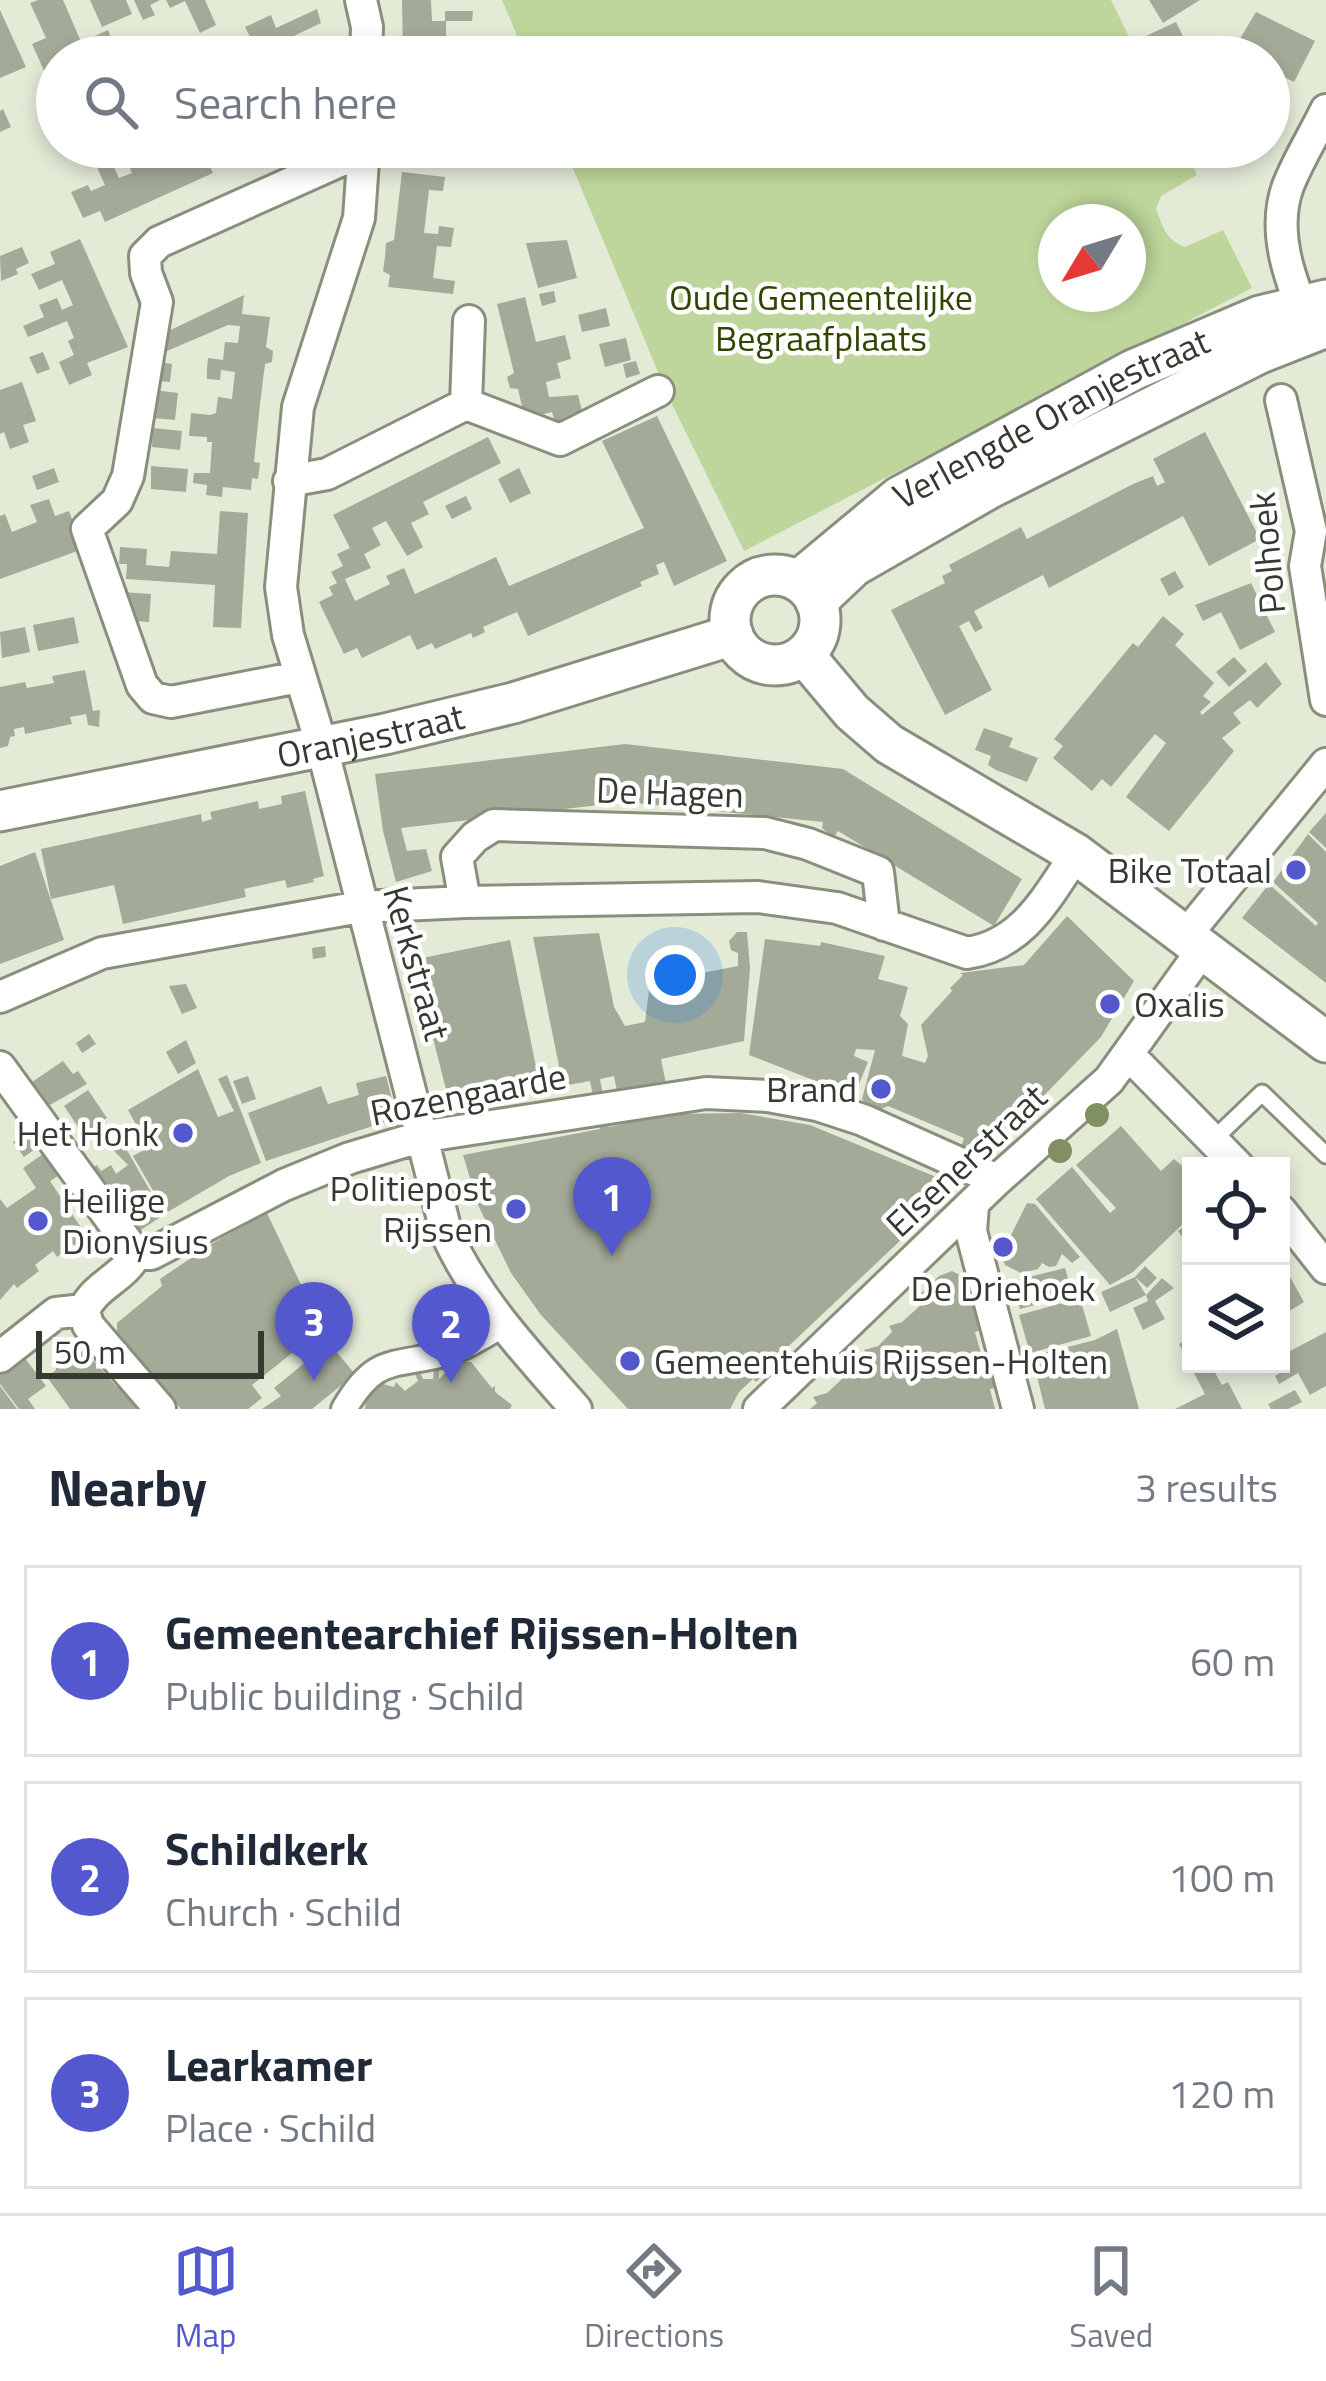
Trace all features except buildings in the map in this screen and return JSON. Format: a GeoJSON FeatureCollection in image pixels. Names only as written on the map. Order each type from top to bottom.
{"type":"FeatureCollection","features":[{"type":"Feature","properties":{"kind":"street"},"geometry":{"type":"LineString","coordinates":[[361,0],[367,36]]}},
{"type":"Feature","properties":{"kind":"street"},"geometry":{"type":"LineString","coordinates":[[1316,316],[1288,275],[1282,238],[1286,189],[1326,110]]}},
{"type":"Feature","properties":{"kind":"street"},"geometry":{"type":"LineString","coordinates":[[299,677],[171,702],[153,698],[142,685],[87,529],[117,501],[128,476],[158,302],[146,273],[145,256],[159,242],[322,168]]}},
{"type":"Feature","properties":{"kind":"street","name":"Kerkstraat"},"geometry":{"type":"LineString","coordinates":[[363,168],[359,218],[298,407],[281,587],[288,635],[322,747],[447,1235],[462,1268],[502,1325],[576,1409]]}},
{"type":"Feature","properties":{"kind":"street","name":"Verlengde Oranjestraat"},"geometry":{"type":"LineString","coordinates":[[807,591],[899,496],[1133,370],[1260,316],[1316,316]]}},
{"type":"Feature","properties":{"kind":"street"},"geometry":{"type":"LineString","coordinates":[[466,404],[469,321]]}},
{"type":"Feature","properties":{"kind":"street"},"geometry":{"type":"LineString","coordinates":[[289,482],[327,474],[466,404],[560,440],[658,391]]}},
{"type":"Feature","properties":{"kind":"street","name":"Polhoek"},"geometry":{"type":"LineString","coordinates":[[1281,400],[1311,531],[1305,566],[1326,700]]}},
{"type":"Feature","properties":{"kind":"street"},"geometry":{"type":"LineString","coordinates":[[781,575],[807,591],[820,624],[804,656],[784,664],[763,664],[744,653],[733,635],[730,617],[747,585],[781,575]]}},
{"type":"Feature","properties":{"kind":"street","name":"Oranjestraat"},"geometry":{"type":"LineString","coordinates":[[0,811],[322,747],[513,703],[733,635]]}},
{"type":"Feature","properties":{"kind":"street"},"geometry":{"type":"LineString","coordinates":[[804,656],[852,712],[889,744],[1076,854],[1326,1042]]}},
{"type":"Feature","properties":{"kind":"street","name":"Elsenerstraat"},"geometry":{"type":"LineString","coordinates":[[759,1409],[1109,1080],[1129,1055],[1194,942],[1326,764]]}},
{"type":"Feature","properties":{"kind":"street","name":"De Hagen"},"geometry":{"type":"LineString","coordinates":[[465,902],[457,857],[494,825],[766,833],[878,872],[884,925]]}},
{"type":"Feature","properties":{"kind":"street"},"geometry":{"type":"LineString","coordinates":[[0,997],[102,953],[360,908],[465,902],[758,897],[823,905],[967,952],[987,950],[1032,918],[1076,854]]}},
{"type":"Feature","properties":{"kind":"street"},"geometry":{"type":"LineString","coordinates":[[1129,1055],[1230,1157]]}},
{"type":"Feature","properties":{"kind":"street"},"geometry":{"type":"LineString","coordinates":[[0,1066],[136,1254]]}},
{"type":"Feature","properties":{"kind":"street","name":"Rozengaarde"},"geometry":{"type":"LineString","coordinates":[[0,1357],[56,1313],[84,1310],[89,1298],[132,1263],[136,1254],[151,1254],[284,1185],[350,1158],[420,1138],[646,1100],[741,1094],[791,1099],[863,1120],[998,1180]]}},
{"type":"Feature","properties":{"kind":"street"},"geometry":{"type":"LineString","coordinates":[[973,1205],[971,1231],[1018,1409]]}},
{"type":"Feature","properties":{"kind":"street"},"geometry":{"type":"LineString","coordinates":[[1290,1222],[1326,1268]]}},
{"type":"Feature","properties":{"kind":"street"},"geometry":{"type":"LineString","coordinates":[[84,1310],[88,1325],[160,1409]]}},
{"type":"Feature","properties":{"kind":"street"},"geometry":{"type":"LineString","coordinates":[[344,1409],[378,1368],[400,1359],[442,1355],[502,1325]]}},
{"type":"Feature","properties":{"kind":"lane"},"geometry":{"type":"LineString","coordinates":[[1213,1139],[1262,1093],[1326,1155]]}},
{"type":"Feature","properties":{"kind":"green space"},"geometry":{"type":"Polygon","coordinates":[[[502,0],[1111,0],[1129,36],[517,36],[502,0]]]}},
{"type":"Feature","properties":{"kind":"green space","name":"Oude Gemeentelijke Begraafplaats"},"geometry":{"type":"Polygon","coordinates":[[[573,168],[1194,168],[1197,175],[1161,196],[1156,209],[1163,227],[1173,241],[1185,247],[1223,230],[1252,288],[744,551],[669,398],[573,168]]]}},
{"type":"Feature","properties":{"kind":"place","name":"Bike Totaal"},"geometry":{"type":"Point","coordinates":[1296,870]}},
{"type":"Feature","properties":{"kind":"place","name":"Oxalis"},"geometry":{"type":"Point","coordinates":[1110,1004]}},
{"type":"Feature","properties":{"kind":"place","name":"Brand"},"geometry":{"type":"Point","coordinates":[881,1089]}},
{"type":"Feature","properties":{"kind":"place","name":"Het Honk"},"geometry":{"type":"Point","coordinates":[183,1133]}},
{"type":"Feature","properties":{"kind":"place","name":"Politiepost Rijssen"},"geometry":{"type":"Point","coordinates":[516,1209]}},
{"type":"Feature","properties":{"kind":"place","name":"Heilige Dionysius"},"geometry":{"type":"Point","coordinates":[38,1221]}},
{"type":"Feature","properties":{"kind":"place","name":"De Driehoek"},"geometry":{"type":"Point","coordinates":[1003,1247]}},
{"type":"Feature","properties":{"kind":"place","name":"Gemeentearchief Rijssen-Holten"},"geometry":{"type":"Point","coordinates":[612,1256]}},
{"type":"Feature","properties":{"kind":"place","name":"Gemeentehuis Rijssen-Holten"},"geometry":{"type":"Point","coordinates":[630,1361]}},
{"type":"Feature","properties":{"kind":"place","name":"Learkamer"},"geometry":{"type":"Point","coordinates":[314,1381]}},
{"type":"Feature","properties":{"kind":"place","name":"Schildkerk"},"geometry":{"type":"Point","coordinates":[451,1383]}}]}
